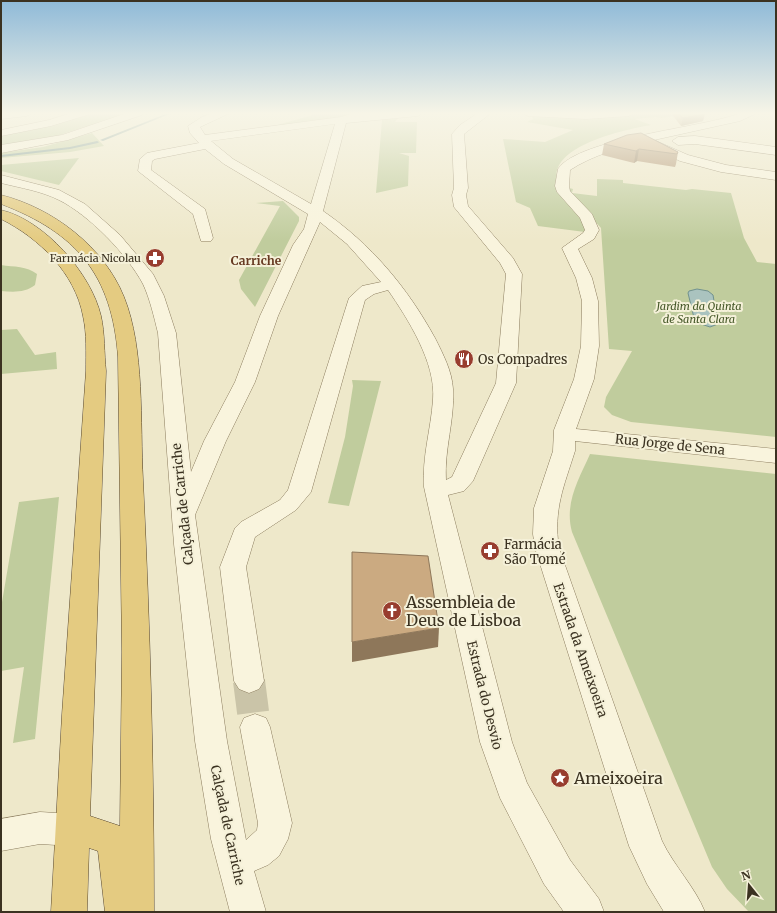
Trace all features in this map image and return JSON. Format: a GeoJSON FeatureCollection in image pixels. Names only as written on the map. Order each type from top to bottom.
{"type":"FeatureCollection","features":[{"type":"Feature","properties":{"kind":"highway"},"geometry":{"type":"LineString","coordinates":[[1,199],[39,214],[64,231],[85,249],[109,282],[122,315],[128,359],[134,576],[139,803],[136,912]]}},
{"type":"Feature","properties":{"kind":"highway"},"geometry":{"type":"LineString","coordinates":[[1,214],[28,229],[59,257],[81,286],[92,314],[95,335],[96,371],[69,912]]}},
{"type":"Feature","properties":{"kind":"highway"},"geometry":{"type":"LineString","coordinates":[[73,830],[100,834],[109,837],[115,843],[122,912]]}},
{"type":"Feature","properties":{"kind":"street"},"geometry":{"type":"LineString","coordinates":[[153,156],[146,159],[144,171],[200,212],[206,238]]}},
{"type":"Feature","properties":{"kind":"street","name":"Estrada do Desvio"},"geometry":{"type":"LineString","coordinates":[[219,156],[225,161],[271,186],[338,228],[358,247],[392,284],[418,322],[439,368],[443,383],[442,412],[434,469],[435,487],[496,742],[512,788],[557,872],[586,912]]}},
{"type":"Feature","properties":{"kind":"street"},"geometry":{"type":"LineString","coordinates":[[183,516],[215,441],[245,382],[269,316],[301,245],[311,229],[332,156]]}},
{"type":"Feature","properties":{"kind":"street"},"geometry":{"type":"LineString","coordinates":[[435,487],[448,488],[459,485],[462,481],[506,383],[508,366],[514,274],[507,261],[469,217],[460,202],[461,188],[459,156]]}},
{"type":"Feature","properties":{"kind":"street","name":"Estrada da Ameixoeira"},"geometry":{"type":"LineString","coordinates":[[587,156],[580,158],[564,169],[562,186],[564,192],[587,217],[592,232],[589,236],[570,248],[586,286],[590,301],[591,332],[589,360],[565,434],[564,451],[546,508],[545,521],[547,548],[646,846],[657,869],[672,893],[687,912]]}},
{"type":"Feature","properties":{"kind":"street"},"geometry":{"type":"LineString","coordinates":[[680,156],[725,169],[776,176]]}},
{"type":"Feature","properties":{"kind":"street","name":"Calçada de Carriche"},"geometry":{"type":"LineString","coordinates":[[1,179],[37,188],[70,200],[82,207],[134,260],[150,283],[160,307],[167,333],[183,516],[210,741],[220,802],[234,862],[248,912]]}},
{"type":"Feature","properties":{"kind":"street"},"geometry":{"type":"LineString","coordinates":[[249,681],[233,567],[244,534],[259,522],[288,506],[299,492],[357,298],[368,290],[392,284]]}},
{"type":"Feature","properties":{"kind":"street","name":"Rua Jorge de Sena"},"geometry":{"type":"LineString","coordinates":[[565,434],[776,456]]}},
{"type":"Feature","properties":{"kind":"street"},"geometry":{"type":"LineString","coordinates":[[234,862],[260,850],[270,843],[275,835],[275,823],[255,727]]}},
{"type":"Feature","properties":{"kind":"street"},"geometry":{"type":"LineString","coordinates":[[1,835],[40,828],[73,830]]}},
{"type":"Feature","properties":{"kind":"green space"},"geometry":{"type":"Polygon","coordinates":[[[1,156],[29,156],[1,158],[1,156]]]}},
{"type":"Feature","properties":{"kind":"green space"},"geometry":{"type":"Polygon","coordinates":[[[379,156],[409,156],[408,186],[376,193],[379,156]]]}},
{"type":"Feature","properties":{"kind":"green space"},"geometry":{"type":"Polygon","coordinates":[[[506,156],[568,156],[558,168],[557,180],[565,196],[586,227],[585,232],[538,226],[530,208],[516,202],[506,156]]]}},
{"type":"Feature","properties":{"kind":"green space"},"geometry":{"type":"Polygon","coordinates":[[[79,158],[59,185],[1,171],[1,165],[79,158]]]}},
{"type":"Feature","properties":{"kind":"green space","name":"Jardim da Quinta de Santa Clara"},"geometry":{"type":"Polygon","coordinates":[[[597,179],[623,180],[623,183],[731,193],[744,238],[757,262],[776,264],[776,437],[631,422],[612,415],[604,407],[606,397],[632,351],[609,349],[601,228],[563,186],[573,189],[572,193],[597,196],[597,179]]]}},
{"type":"Feature","properties":{"kind":"green space"},"geometry":{"type":"Polygon","coordinates":[[[283,201],[299,217],[299,221],[255,307],[241,289],[239,280],[280,206],[256,203],[283,201]]]}},
{"type":"Feature","properties":{"kind":"green space"},"geometry":{"type":"Polygon","coordinates":[[[1,265],[20,267],[33,271],[37,274],[35,285],[23,291],[1,291],[1,265]]]}},
{"type":"Feature","properties":{"kind":"green space"},"geometry":{"type":"Polygon","coordinates":[[[17,329],[35,355],[56,352],[57,369],[1,374],[1,330],[17,329]]]}},
{"type":"Feature","properties":{"kind":"green space"},"geometry":{"type":"Polygon","coordinates":[[[352,380],[381,381],[349,506],[328,503],[345,437],[353,386],[352,380]]]}},
{"type":"Feature","properties":{"kind":"green space"},"geometry":{"type":"Polygon","coordinates":[[[590,454],[776,474],[776,912],[749,912],[727,889],[712,867],[572,532],[570,521],[571,501],[577,482],[590,454]]]}},
{"type":"Feature","properties":{"kind":"green space"},"geometry":{"type":"Polygon","coordinates":[[[59,497],[35,739],[13,743],[24,667],[1,671],[1,608],[19,502],[59,497]]]}},
{"type":"Feature","properties":{"kind":"water"},"geometry":{"type":"Polygon","coordinates":[[[697,289],[708,291],[713,295],[718,324],[710,327],[695,322],[688,293],[689,291],[697,289]]]}},
{"type":"Feature","properties":{"kind":"building","name":"Assembleia de Deus de Lisboa"},"geometry":{"type":"Polygon","coordinates":[[[352,552],[428,556],[439,628],[352,642],[352,552]]]}},
{"type":"Feature","properties":{"kind":"tunnel"},"geometry":{"type":"LineString","coordinates":[[249,681],[255,727]]}},
{"type":"Feature","properties":{"kind":"place","name":"Farmácia Nicolau"},"geometry":{"type":"Point","coordinates":[155,258]}},
{"type":"Feature","properties":{"kind":"place","name":"Os Compadres"},"geometry":{"type":"Point","coordinates":[464,359]}},
{"type":"Feature","properties":{"kind":"place","name":"Farmácia São Tomé"},"geometry":{"type":"Point","coordinates":[490,551]}},
{"type":"Feature","properties":{"kind":"place","name":"Assembleia de Deus de Lisboa"},"geometry":{"type":"Point","coordinates":[392,611]}},
{"type":"Feature","properties":{"kind":"place","name":"Ameixoeira"},"geometry":{"type":"Point","coordinates":[560,778]}},
{"type":"Feature","properties":{"kind":"district","name":"Carriche"},"geometry":{"type":"Point","coordinates":[256,261]}}]}
